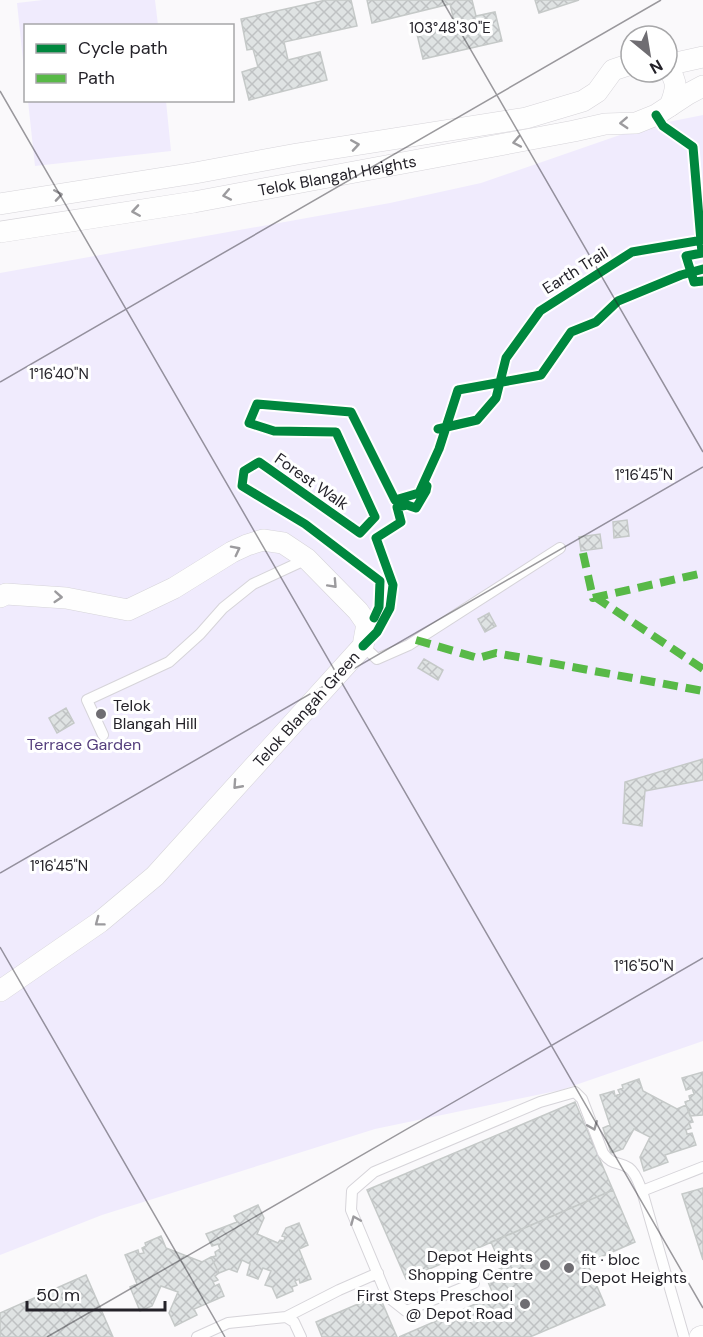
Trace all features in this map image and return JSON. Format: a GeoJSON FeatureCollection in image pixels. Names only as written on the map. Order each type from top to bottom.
{"type":"FeatureCollection","features":[{"type":"Feature","properties":{"kind":"street"},"geometry":{"type":"LineString","coordinates":[[679,63],[703,57]]}},
{"type":"Feature","properties":{"kind":"street","name":"Telok Blangah Heights"},"geometry":{"type":"LineString","coordinates":[[0,204],[526,118],[583,101],[597,92],[613,70],[619,68]]}},
{"type":"Feature","properties":{"kind":"street"},"geometry":{"type":"LineString","coordinates":[[670,106],[676,90],[675,84]]}},
{"type":"Feature","properties":{"kind":"street","name":"Telok Blangah Heights"},"geometry":{"type":"LineString","coordinates":[[0,232],[194,202],[574,132],[604,124],[636,123],[656,115],[703,86]]}},
{"type":"Feature","properties":{"kind":"street","name":"Telok Blangah Green"},"geometry":{"type":"LineString","coordinates":[[0,597],[6,594],[66,598],[128,610],[174,588],[232,552],[263,540],[283,543],[307,559],[358,611],[367,624],[363,646],[155,876],[100,922],[0,991]]}},
{"type":"Feature","properties":{"kind":"lane"},"geometry":{"type":"LineString","coordinates":[[363,646],[377,659],[409,645],[560,548]]}},
{"type":"Feature","properties":{"kind":"lane"},"geometry":{"type":"LineString","coordinates":[[103,735],[87,700],[169,662],[200,634],[223,608],[253,584],[307,559]]}},
{"type":"Feature","properties":{"kind":"lane"},"geometry":{"type":"LineString","coordinates":[[474,1283],[406,1311],[387,1296],[351,1210],[352,1191],[374,1172],[540,1102],[575,1092],[582,1099],[601,1154],[607,1159],[630,1168],[636,1177],[684,1337]]}},
{"type":"Feature","properties":{"kind":"lane"},"geometry":{"type":"LineString","coordinates":[[642,1191],[703,1167]]}},
{"type":"Feature","properties":{"kind":"lane"},"geometry":{"type":"LineString","coordinates":[[197,1337],[228,1323],[286,1317],[378,1273]]}},
{"type":"Feature","properties":{"kind":"lane"},"geometry":{"type":"LineString","coordinates":[[286,1317],[294,1322],[301,1337]]}},
{"type":"Feature","properties":{"kind":"green space"},"geometry":{"type":"Polygon","coordinates":[[[43,0],[155,0],[158,24],[24,24],[24,70],[17,3],[43,0]]]}},
{"type":"Feature","properties":{"kind":"green space"},"geometry":{"type":"Polygon","coordinates":[[[28,102],[166,102],[171,151],[35,166],[28,102]]]}},
{"type":"Feature","properties":{"kind":"green space","name":"Terrace Garden"},"geometry":{"type":"Polygon","coordinates":[[[703,115],[703,1041],[561,1090],[375,1129],[102,1215],[0,1255],[0,273],[390,203],[481,183],[643,127],[703,115]]]}},
{"type":"Feature","properties":{"kind":"building"},"geometry":{"type":"Polygon","coordinates":[[[326,0],[351,0],[357,26],[284,42],[288,60],[320,52],[327,80],[249,100],[242,72],[258,67],[253,49],[247,50],[241,19],[326,0]]]}},
{"type":"Feature","properties":{"kind":"building"},"geometry":{"type":"Polygon","coordinates":[[[367,0],[472,0],[476,16],[495,12],[502,41],[423,59],[416,30],[454,21],[450,4],[372,23],[367,0]]]}},
{"type":"Feature","properties":{"kind":"building"},"geometry":{"type":"Polygon","coordinates":[[[535,0],[579,0],[539,13],[535,0]]]}},
{"type":"Feature","properties":{"kind":"building"},"geometry":{"type":"Polygon","coordinates":[[[627,520],[629,536],[614,538],[613,522],[627,520]]]}},
{"type":"Feature","properties":{"kind":"building"},"geometry":{"type":"Polygon","coordinates":[[[600,534],[602,548],[581,551],[579,537],[600,534]]]}},
{"type":"Feature","properties":{"kind":"building"},"geometry":{"type":"Polygon","coordinates":[[[489,613],[496,626],[485,632],[478,619],[489,613]]]}},
{"type":"Feature","properties":{"kind":"building"},"geometry":{"type":"Polygon","coordinates":[[[424,659],[443,670],[438,680],[418,668],[424,659]]]}},
{"type":"Feature","properties":{"kind":"building"},"geometry":{"type":"Polygon","coordinates":[[[66,708],[74,723],[57,733],[49,718],[66,708]]]}},
{"type":"Feature","properties":{"kind":"building"},"geometry":{"type":"Polygon","coordinates":[[[703,759],[703,780],[645,791],[642,826],[623,823],[625,782],[703,759]]]}},
{"type":"Feature","properties":{"kind":"building"},"geometry":{"type":"Polygon","coordinates":[[[703,1072],[703,1115],[690,1116],[685,1102],[690,1100],[689,1096],[694,1094],[692,1088],[686,1090],[682,1078],[703,1072]]]}},
{"type":"Feature","properties":{"kind":"building"},"geometry":{"type":"Polygon","coordinates":[[[639,1079],[643,1091],[677,1109],[686,1105],[693,1122],[689,1123],[691,1128],[686,1130],[687,1134],[692,1133],[696,1145],[665,1155],[668,1162],[644,1171],[640,1157],[650,1137],[634,1129],[623,1149],[611,1153],[603,1128],[610,1125],[600,1095],[614,1091],[615,1096],[620,1094],[618,1090],[623,1088],[622,1085],[639,1079]]]}},
{"type":"Feature","properties":{"kind":"building","name":"Depot Heights Shopping Centre"},"geometry":{"type":"Polygon","coordinates":[[[575,1102],[613,1190],[406,1279],[367,1190],[575,1102]]]}},
{"type":"Feature","properties":{"kind":"building"},"geometry":{"type":"Polygon","coordinates":[[[703,1188],[703,1260],[682,1194],[703,1188]]]}},
{"type":"Feature","properties":{"kind":"building","name":"Depot Heights Shopping Centre"},"geometry":{"type":"Polygon","coordinates":[[[613,1190],[635,1242],[587,1263],[605,1305],[530,1337],[399,1337],[494,1296],[485,1275],[502,1268],[491,1242],[613,1190]]]}},
{"type":"Feature","properties":{"kind":"building"},"geometry":{"type":"Polygon","coordinates":[[[258,1205],[264,1218],[257,1234],[278,1243],[280,1240],[284,1241],[285,1237],[282,1236],[286,1228],[299,1223],[308,1245],[299,1249],[311,1279],[300,1283],[299,1279],[295,1281],[297,1285],[292,1287],[293,1291],[277,1298],[272,1287],[265,1285],[271,1271],[263,1268],[258,1279],[247,1275],[250,1264],[242,1260],[237,1272],[229,1269],[219,1273],[211,1257],[216,1256],[215,1252],[220,1249],[218,1244],[212,1246],[206,1234],[237,1222],[234,1216],[258,1205]]]}},
{"type":"Feature","properties":{"kind":"building"},"geometry":{"type":"Polygon","coordinates":[[[161,1236],[166,1248],[202,1262],[211,1257],[219,1273],[215,1276],[218,1280],[213,1282],[215,1286],[219,1284],[224,1296],[194,1309],[197,1315],[175,1326],[169,1313],[178,1292],[161,1286],[152,1306],[140,1311],[130,1287],[137,1284],[125,1255],[138,1250],[139,1254],[144,1253],[142,1248],[146,1246],[145,1243],[161,1236]]]}},
{"type":"Feature","properties":{"kind":"building"},"geometry":{"type":"Polygon","coordinates":[[[86,1275],[113,1337],[0,1337],[0,1313],[86,1275]]]}},
{"type":"Feature","properties":{"kind":"building","name":"Depot Heights Shopping Centre"},"geometry":{"type":"Polygon","coordinates":[[[379,1295],[397,1337],[322,1337],[316,1322],[379,1295]]]}},
{"type":"Feature","properties":{"kind":"marked path"},"geometry":{"type":"LineString","coordinates":[[583,553],[593,598],[703,573]]}},
{"type":"Feature","properties":{"kind":"marked path"},"geometry":{"type":"LineString","coordinates":[[595,597],[703,669]]}},
{"type":"Feature","properties":{"kind":"marked path"},"geometry":{"type":"LineString","coordinates":[[416,640],[478,658],[496,653],[703,691]]}},
{"type":"Feature","properties":{"kind":"cycle path"},"geometry":{"type":"LineString","coordinates":[[656,115],[663,126],[693,147],[702,253],[686,256],[694,282],[703,281]]}},
{"type":"Feature","properties":{"kind":"cycle path","name":"Earth Trail"},"geometry":{"type":"LineString","coordinates":[[438,429],[477,420],[496,398],[506,358],[540,311],[632,252],[703,240]]}},
{"type":"Feature","properties":{"kind":"cycle path","name":"Forest Walk"},"geometry":{"type":"LineString","coordinates":[[374,618],[379,607],[380,581],[305,524],[242,486],[244,471],[259,462],[360,533],[375,517],[336,432],[274,431],[249,423],[257,404],[351,412],[395,500],[419,493],[439,449],[458,390],[541,375],[571,332],[596,322],[618,301],[681,275],[703,269]]}},
{"type":"Feature","properties":{"kind":"cycle path"},"geometry":{"type":"LineString","coordinates":[[363,646],[377,632],[390,608],[393,585],[376,538],[401,522],[397,507],[407,505],[416,508],[427,486]]}},
{"type":"Feature","properties":{"kind":"place","name":"Telok Blangah Hill"},"geometry":{"type":"Point","coordinates":[101,714]}},
{"type":"Feature","properties":{"kind":"place","name":"Depot Heights Shopping Centre"},"geometry":{"type":"Point","coordinates":[545,1265]}},
{"type":"Feature","properties":{"kind":"place","name":"fit · bloc Depot Heights"},"geometry":{"type":"Point","coordinates":[569,1268]}},
{"type":"Feature","properties":{"kind":"place","name":"First Steps Preschool @ Depot Road"},"geometry":{"type":"Point","coordinates":[525,1304]}}]}
